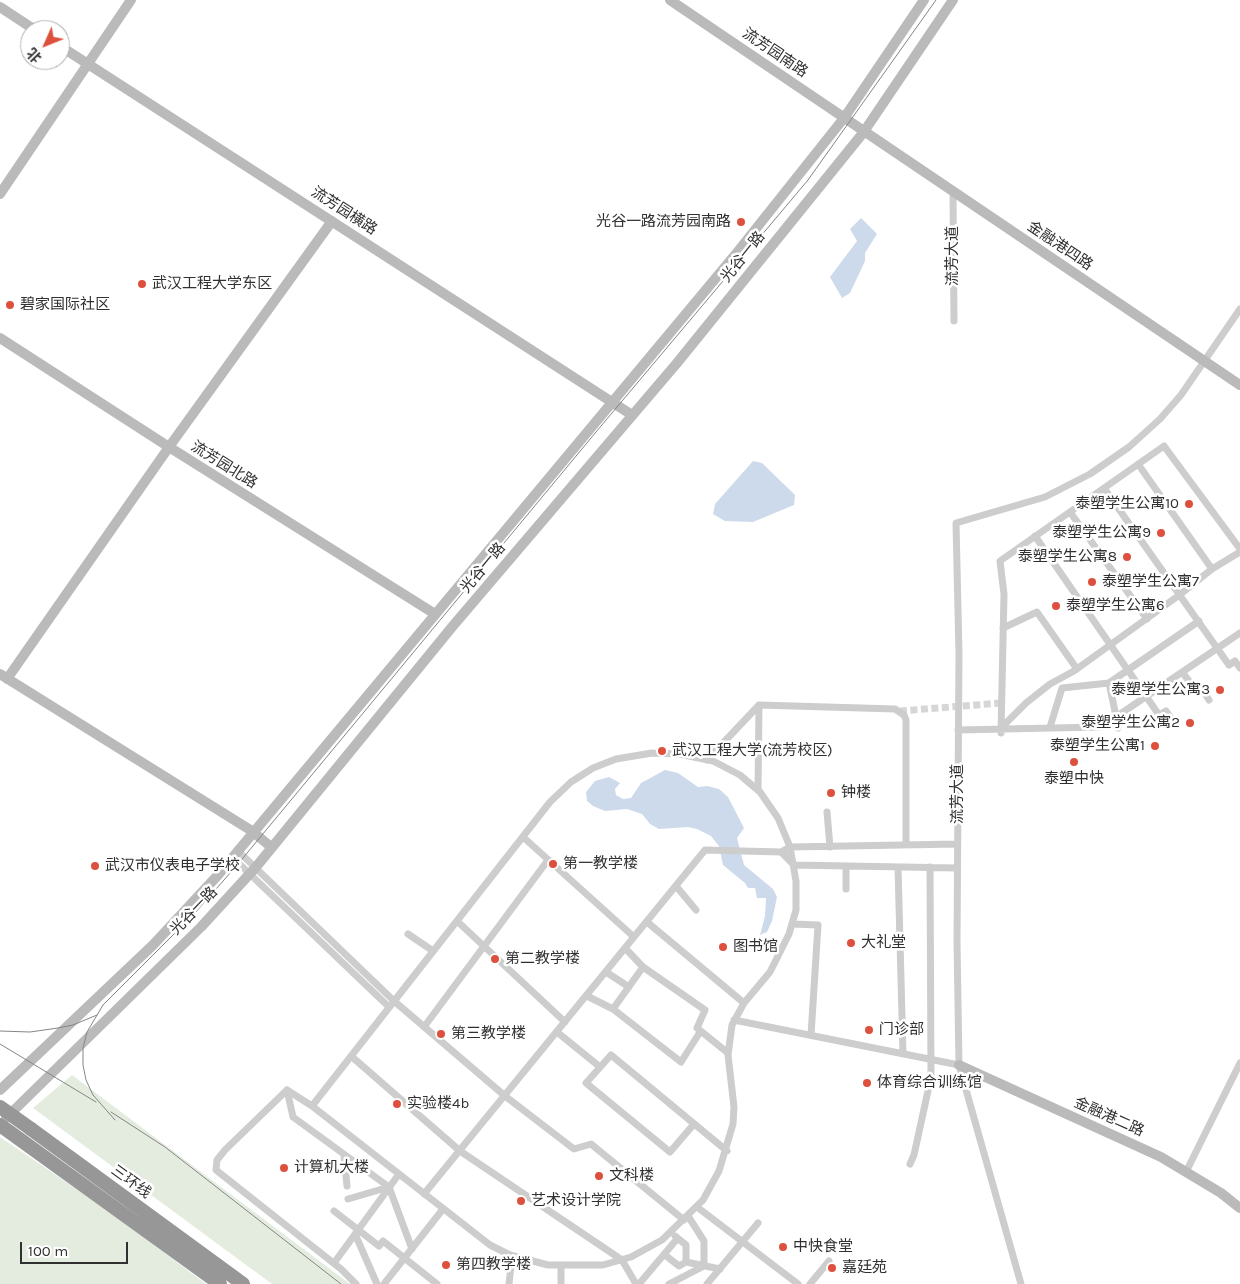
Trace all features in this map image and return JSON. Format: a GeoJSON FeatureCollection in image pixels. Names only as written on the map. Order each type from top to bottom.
{"type":"FeatureCollection","features":[{"type":"Feature","properties":{"kind":"highway","name":"三环线"},"geometry":{"type":"LineString","coordinates":[[0,1107],[243,1284]]}},
{"type":"Feature","properties":{"kind":"highway","name":"三环线"},"geometry":{"type":"LineString","coordinates":[[0,1124],[220,1284]]}},
{"type":"Feature","properties":{"kind":"main road"},"geometry":{"type":"LineString","coordinates":[[0,194],[131,0]]}},
{"type":"Feature","properties":{"kind":"main road","name":"流芳园南路"},"geometry":{"type":"LineString","coordinates":[[670,0],[863,132]]}},
{"type":"Feature","properties":{"kind":"main road","name":"光谷一路"},"geometry":{"type":"LineString","coordinates":[[0,1090],[153,944],[235,854],[252,831],[735,255],[844,118],[924,0]]}},
{"type":"Feature","properties":{"kind":"main road","name":"光谷一路"},"geometry":{"type":"LineString","coordinates":[[0,1124],[139,989],[253,871],[452,627],[632,415],[863,132],[953,0]]}},
{"type":"Feature","properties":{"kind":"main road"},"geometry":{"type":"LineString","coordinates":[[0,8],[20,21]]}},
{"type":"Feature","properties":{"kind":"main road","name":"流芳园横路"},"geometry":{"type":"LineString","coordinates":[[70,53],[632,415]]}},
{"type":"Feature","properties":{"kind":"main road","name":"金融港四路"},"geometry":{"type":"LineString","coordinates":[[863,132],[1240,385]]}},
{"type":"Feature","properties":{"kind":"main road"},"geometry":{"type":"LineString","coordinates":[[271,847],[252,831],[4,677],[332,221]]}},
{"type":"Feature","properties":{"kind":"main road","name":"流芳园北路"},"geometry":{"type":"LineString","coordinates":[[0,338],[169,448],[434,614]]}},
{"type":"Feature","properties":{"kind":"main road","name":"金融港二路"},"geometry":{"type":"LineString","coordinates":[[959,1065],[1161,1156],[1240,1208]]}},
{"type":"Feature","properties":{"kind":"street","name":"流芳大道"},"geometry":{"type":"LineString","coordinates":[[953,192],[954,321]]}},
{"type":"Feature","properties":{"kind":"street"},"geometry":{"type":"LineString","coordinates":[[1205,361],[1240,309]]}},
{"type":"Feature","properties":{"kind":"street","name":"流芳大道"},"geometry":{"type":"LineString","coordinates":[[1021,1284],[959,1065],[956,523],[1045,497],[1102,466],[1129,447],[1160,419],[1181,395],[1205,361]]}},
{"type":"Feature","properties":{"kind":"street"},"geometry":{"type":"LineString","coordinates":[[1164,446],[1240,551],[1212,569],[1147,619],[1033,697],[1001,730],[1003,579],[1000,561],[1164,446]]}},
{"type":"Feature","properties":{"kind":"street"},"geometry":{"type":"LineString","coordinates":[[1138,464],[1212,569]]}},
{"type":"Feature","properties":{"kind":"street"},"geometry":{"type":"LineString","coordinates":[[1104,488],[1181,594],[1228,665],[1235,661],[1240,668]]}},
{"type":"Feature","properties":{"kind":"street"},"geometry":{"type":"LineString","coordinates":[[1070,512],[1147,619]]}},
{"type":"Feature","properties":{"kind":"street"},"geometry":{"type":"LineString","coordinates":[[1035,536],[1159,715],[1166,711],[1175,724]]}},
{"type":"Feature","properties":{"kind":"street"},"geometry":{"type":"LineString","coordinates":[[1003,628],[1037,612],[1076,669]]}},
{"type":"Feature","properties":{"kind":"street"},"geometry":{"type":"LineString","coordinates":[[1050,727],[1062,688],[1109,683],[1199,621]]}},
{"type":"Feature","properties":{"kind":"street"},"geometry":{"type":"LineString","coordinates":[[958,730],[1100,727],[1240,632]]}},
{"type":"Feature","properties":{"kind":"street"},"geometry":{"type":"LineString","coordinates":[[1182,672],[1196,690],[1201,686],[1209,700]]}},
{"type":"Feature","properties":{"kind":"street"},"geometry":{"type":"LineString","coordinates":[[1109,683],[1116,716]]}},
{"type":"Feature","properties":{"kind":"street"},"geometry":{"type":"LineString","coordinates":[[760,705],[818,712],[895,709],[904,715],[906,720],[906,845]]}},
{"type":"Feature","properties":{"kind":"street"},"geometry":{"type":"LineString","coordinates":[[707,760],[760,705]]}},
{"type":"Feature","properties":{"kind":"street"},"geometry":{"type":"LineString","coordinates":[[758,790],[760,705]]}},
{"type":"Feature","properties":{"kind":"street"},"geometry":{"type":"LineString","coordinates":[[1109,721],[1118,728]]}},
{"type":"Feature","properties":{"kind":"street"},"geometry":{"type":"LineString","coordinates":[[287,1090],[312,1106],[490,1245],[512,1256],[542,1264],[560,1266],[603,1265],[622,1260],[654,1246],[697,1207],[715,1180],[727,1151],[733,1124],[734,1107],[728,1053],[734,1020],[744,1003],[767,976],[785,944],[792,924],[797,895],[790,847],[778,818],[758,790],[740,775],[707,760],[679,754],[652,753],[610,760],[571,782],[550,802],[312,1106]]}},
{"type":"Feature","properties":{"kind":"street"},"geometry":{"type":"LineString","coordinates":[[828,812],[830,847]]}},
{"type":"Feature","properties":{"kind":"street"},"geometry":{"type":"LineString","coordinates":[[523,837],[634,937]]}},
{"type":"Feature","properties":{"kind":"street"},"geometry":{"type":"LineString","coordinates":[[424,1194],[705,850],[780,852],[790,847],[957,844]]}},
{"type":"Feature","properties":{"kind":"street"},"geometry":{"type":"LineString","coordinates":[[780,852],[794,865],[957,868]]}},
{"type":"Feature","properties":{"kind":"street"},"geometry":{"type":"LineString","coordinates":[[235,854],[392,1004],[424,1027],[505,1096],[574,1149],[591,1144],[686,1218],[704,1241],[704,1266]]}},
{"type":"Feature","properties":{"kind":"street"},"geometry":{"type":"LineString","coordinates":[[424,1027],[548,860]]}},
{"type":"Feature","properties":{"kind":"street"},"geometry":{"type":"LineString","coordinates":[[846,866],[846,889]]}},
{"type":"Feature","properties":{"kind":"street"},"geometry":{"type":"LineString","coordinates":[[898,867],[902,1054]]}},
{"type":"Feature","properties":{"kind":"street"},"geometry":{"type":"LineString","coordinates":[[910,1164],[914,1155],[931,1077],[930,867]]}},
{"type":"Feature","properties":{"kind":"street"},"geometry":{"type":"LineString","coordinates":[[676,886],[696,910]]}},
{"type":"Feature","properties":{"kind":"street"},"geometry":{"type":"LineString","coordinates":[[457,921],[565,1022]]}},
{"type":"Feature","properties":{"kind":"street"},"geometry":{"type":"LineString","coordinates":[[647,922],[744,1003]]}},
{"type":"Feature","properties":{"kind":"street"},"geometry":{"type":"LineString","coordinates":[[792,924],[818,925],[811,1035]]}},
{"type":"Feature","properties":{"kind":"street"},"geometry":{"type":"LineString","coordinates":[[408,934],[433,951]]}},
{"type":"Feature","properties":{"kind":"street"},"geometry":{"type":"LineString","coordinates":[[625,948],[644,967],[705,1010],[697,1028],[728,1053]]}},
{"type":"Feature","properties":{"kind":"street"},"geometry":{"type":"LineString","coordinates":[[613,1009],[644,967]]}},
{"type":"Feature","properties":{"kind":"street"},"geometry":{"type":"LineString","coordinates":[[606,972],[629,987]]}},
{"type":"Feature","properties":{"kind":"street"},"geometry":{"type":"LineString","coordinates":[[587,996],[613,1009],[682,1062],[700,1032]]}},
{"type":"Feature","properties":{"kind":"street"},"geometry":{"type":"LineString","coordinates":[[734,1020],[959,1065]]}},
{"type":"Feature","properties":{"kind":"street"},"geometry":{"type":"LineString","coordinates":[[557,1032],[600,1067]]}},
{"type":"Feature","properties":{"kind":"street"},"geometry":{"type":"LineString","coordinates":[[694,1124],[670,1152],[586,1083],[611,1055],[727,1151]]}},
{"type":"Feature","properties":{"kind":"street"},"geometry":{"type":"LineString","coordinates":[[351,1056],[460,1151],[622,1260],[637,1284],[665,1255],[677,1239]]}},
{"type":"Feature","properties":{"kind":"street"},"geometry":{"type":"LineString","coordinates":[[1186,1172],[1240,1063]]}},
{"type":"Feature","properties":{"kind":"street"},"geometry":{"type":"LineString","coordinates":[[287,1090],[293,1117],[389,1187],[412,1249]]}},
{"type":"Feature","properties":{"kind":"street"},"geometry":{"type":"LineString","coordinates":[[287,1090],[224,1150],[217,1160],[216,1170],[334,1263],[356,1284]]}},
{"type":"Feature","properties":{"kind":"street"},"geometry":{"type":"LineString","coordinates":[[344,1155],[347,1186]]}},
{"type":"Feature","properties":{"kind":"street"},"geometry":{"type":"LineString","coordinates":[[334,1263],[398,1174]]}},
{"type":"Feature","properties":{"kind":"street"},"geometry":{"type":"LineString","coordinates":[[348,1199],[389,1187]]}},
{"type":"Feature","properties":{"kind":"street"},"geometry":{"type":"LineString","coordinates":[[697,1207],[798,1284]]}},
{"type":"Feature","properties":{"kind":"street"},"geometry":{"type":"LineString","coordinates":[[384,1284],[443,1209]]}},
{"type":"Feature","properties":{"kind":"street"},"geometry":{"type":"LineString","coordinates":[[334,1211],[357,1231],[379,1246],[384,1241],[437,1284]]}},
{"type":"Feature","properties":{"kind":"street"},"geometry":{"type":"LineString","coordinates":[[707,1284],[758,1223]]}},
{"type":"Feature","properties":{"kind":"street"},"geometry":{"type":"LineString","coordinates":[[357,1231],[377,1284]]}},
{"type":"Feature","properties":{"kind":"street"},"geometry":{"type":"LineString","coordinates":[[671,1232],[686,1245],[686,1262]]}},
{"type":"Feature","properties":{"kind":"street"},"geometry":{"type":"LineString","coordinates":[[665,1255],[679,1266],[686,1262],[720,1268]]}},
{"type":"Feature","properties":{"kind":"street"},"geometry":{"type":"LineString","coordinates":[[509,1284],[512,1256]]}},
{"type":"Feature","properties":{"kind":"street"},"geometry":{"type":"LineString","coordinates":[[810,1284],[828,1261]]}},
{"type":"Feature","properties":{"kind":"street"},"geometry":{"type":"LineString","coordinates":[[560,1266],[560,1284]]}},
{"type":"Feature","properties":{"kind":"street"},"geometry":{"type":"LineString","coordinates":[[669,1284],[704,1266]]}},
{"type":"Feature","properties":{"kind":"shaded area"},"geometry":{"type":"Polygon","coordinates":[[[72,1075],[350,1284],[272,1284],[33,1108],[72,1075]]]}},
{"type":"Feature","properties":{"kind":"shaded area"},"geometry":{"type":"Polygon","coordinates":[[[0,1137],[106,1209],[206,1284],[0,1284],[0,1137]]]}},
{"type":"Feature","properties":{"kind":"water"},"geometry":{"type":"Polygon","coordinates":[[[861,218],[877,234],[865,253],[865,261],[850,293],[842,298],[830,277],[857,241],[850,229],[861,218]]]}},
{"type":"Feature","properties":{"kind":"water"},"geometry":{"type":"Polygon","coordinates":[[[753,461],[762,463],[795,495],[794,505],[753,522],[725,521],[713,514],[715,504],[753,461]]]}},
{"type":"Feature","properties":{"kind":"water"},"geometry":{"type":"Polygon","coordinates":[[[665,770],[678,773],[698,787],[707,786],[719,789],[728,797],[744,828],[737,838],[744,865],[773,889],[777,897],[772,921],[767,932],[760,935],[765,916],[766,898],[757,898],[755,888],[748,888],[745,883],[723,865],[719,846],[711,836],[688,827],[659,829],[650,824],[642,814],[627,809],[605,811],[587,801],[586,792],[595,781],[609,777],[620,783],[615,789],[616,795],[623,799],[631,798],[641,783],[665,770]]]}},
{"type":"Feature","properties":{"kind":"tunnel"},"geometry":{"type":"LineString","coordinates":[[900,711],[1001,703]]}},
{"type":"Feature","properties":{"kind":"tram line"},"geometry":{"type":"LineString","coordinates":[[115,1120],[93,1095],[86,1080],[83,1065],[83,1048],[87,1032],[103,1005],[195,913],[238,864],[596,432],[808,180],[936,0]]}},
{"type":"Feature","properties":{"kind":"tram line"},"geometry":{"type":"LineString","coordinates":[[0,1031],[30,1032],[58,1028],[73,1025],[97,1015]]}},
{"type":"Feature","properties":{"kind":"tram line"},"geometry":{"type":"LineString","coordinates":[[0,1044],[96,1102]]}},
{"type":"Feature","properties":{"kind":"tram line"},"geometry":{"type":"LineString","coordinates":[[111,1112],[165,1147],[341,1284]]}},
{"type":"Feature","properties":{"kind":"place","name":"光谷一路流芳园南路"},"geometry":{"type":"Point","coordinates":[741,222]}},
{"type":"Feature","properties":{"kind":"place","name":"武汉工程大学东区"},"geometry":{"type":"Point","coordinates":[142,284]}},
{"type":"Feature","properties":{"kind":"place","name":"碧家国际社区"},"geometry":{"type":"Point","coordinates":[10,305]}},
{"type":"Feature","properties":{"kind":"place","name":"泰塑学生公寓10"},"geometry":{"type":"Point","coordinates":[1189,504]}},
{"type":"Feature","properties":{"kind":"place","name":"泰塑学生公寓9"},"geometry":{"type":"Point","coordinates":[1161,533]}},
{"type":"Feature","properties":{"kind":"place","name":"泰塑学生公寓8"},"geometry":{"type":"Point","coordinates":[1127,557]}},
{"type":"Feature","properties":{"kind":"place","name":"泰塑学生公寓7"},"geometry":{"type":"Point","coordinates":[1092,582]}},
{"type":"Feature","properties":{"kind":"place","name":"泰塑学生公寓6"},"geometry":{"type":"Point","coordinates":[1056,606]}},
{"type":"Feature","properties":{"kind":"place","name":"泰塑学生公寓3"},"geometry":{"type":"Point","coordinates":[1220,690]}},
{"type":"Feature","properties":{"kind":"place","name":"泰塑学生公寓2"},"geometry":{"type":"Point","coordinates":[1190,723]}},
{"type":"Feature","properties":{"kind":"place","name":"泰塑学生公寓1"},"geometry":{"type":"Point","coordinates":[1155,746]}},
{"type":"Feature","properties":{"kind":"place","name":"武汉工程大学(流芳校区)"},"geometry":{"type":"Point","coordinates":[662,751]}},
{"type":"Feature","properties":{"kind":"place","name":"泰塑中快"},"geometry":{"type":"Point","coordinates":[1074,762]}},
{"type":"Feature","properties":{"kind":"place","name":"钟楼"},"geometry":{"type":"Point","coordinates":[831,793]}},
{"type":"Feature","properties":{"kind":"place","name":"第一教学楼"},"geometry":{"type":"Point","coordinates":[553,864]}},
{"type":"Feature","properties":{"kind":"place","name":"武汉市仪表电子学校"},"geometry":{"type":"Point","coordinates":[95,866]}},
{"type":"Feature","properties":{"kind":"place","name":"大礼堂"},"geometry":{"type":"Point","coordinates":[851,943]}},
{"type":"Feature","properties":{"kind":"place","name":"图书馆"},"geometry":{"type":"Point","coordinates":[723,947]}},
{"type":"Feature","properties":{"kind":"place","name":"第二教学楼"},"geometry":{"type":"Point","coordinates":[495,959]}},
{"type":"Feature","properties":{"kind":"place","name":"门诊部"},"geometry":{"type":"Point","coordinates":[869,1030]}},
{"type":"Feature","properties":{"kind":"place","name":"第三教学楼"},"geometry":{"type":"Point","coordinates":[441,1034]}},
{"type":"Feature","properties":{"kind":"place","name":"体育综合训练馆"},"geometry":{"type":"Point","coordinates":[867,1083]}},
{"type":"Feature","properties":{"kind":"place","name":"实验楼4b"},"geometry":{"type":"Point","coordinates":[397,1104]}},
{"type":"Feature","properties":{"kind":"place","name":"计算机大楼"},"geometry":{"type":"Point","coordinates":[284,1168]}},
{"type":"Feature","properties":{"kind":"place","name":"文科楼"},"geometry":{"type":"Point","coordinates":[599,1176]}},
{"type":"Feature","properties":{"kind":"place","name":"艺术设计学院"},"geometry":{"type":"Point","coordinates":[521,1201]}},
{"type":"Feature","properties":{"kind":"place","name":"中快食堂"},"geometry":{"type":"Point","coordinates":[783,1247]}},
{"type":"Feature","properties":{"kind":"place","name":"第四教学楼"},"geometry":{"type":"Point","coordinates":[446,1265]}},
{"type":"Feature","properties":{"kind":"place","name":"嘉廷苑"},"geometry":{"type":"Point","coordinates":[832,1268]}}]}
